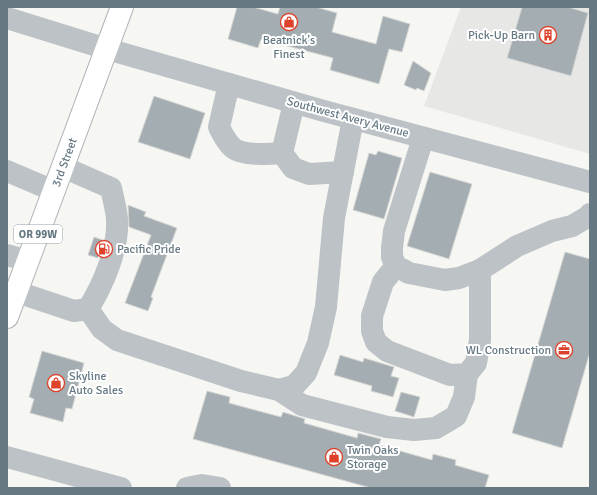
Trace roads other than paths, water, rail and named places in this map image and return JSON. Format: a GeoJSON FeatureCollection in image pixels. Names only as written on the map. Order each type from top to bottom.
{"type":"FeatureCollection","features":[{"type":"Feature","properties":{"kind":"highway","name":"3rd Street"},"geometry":{"type":"LineString","coordinates":[[7,317],[122,7]]}},
{"type":"Feature","properties":{"kind":"street","name":"Southwest Avery Avenue"},"geometry":{"type":"LineString","coordinates":[[7,18],[107,49],[294,103],[590,182]]}},
{"type":"Feature","properties":{"kind":"street"},"geometry":{"type":"LineString","coordinates":[[229,84],[219,127],[225,139],[234,149],[253,154],[282,153]]}},
{"type":"Feature","properties":{"kind":"street"},"geometry":{"type":"LineString","coordinates":[[294,103],[282,153],[293,168],[309,174],[343,172]]}},
{"type":"Feature","properties":{"kind":"street"},"geometry":{"type":"LineString","coordinates":[[279,390],[294,386],[306,373],[318,343],[326,307],[334,218],[353,119]]}},
{"type":"Feature","properties":{"kind":"street"},"geometry":{"type":"LineString","coordinates":[[423,138],[394,231],[392,257],[396,266],[409,274],[445,280],[459,278],[480,270],[517,246],[552,231],[572,226],[590,214]]}},
{"type":"Feature","properties":{"kind":"street"},"geometry":{"type":"LineString","coordinates":[[17,292],[74,312],[88,309],[99,292],[115,246],[117,219],[111,188],[63,168]]}},
{"type":"Feature","properties":{"kind":"street"},"geometry":{"type":"LineString","coordinates":[[7,171],[54,191]]}},
{"type":"Feature","properties":{"kind":"street"},"geometry":{"type":"LineString","coordinates":[[7,255],[28,261]]}},
{"type":"Feature","properties":{"kind":"street"},"geometry":{"type":"LineString","coordinates":[[396,266],[383,282],[372,316],[372,332],[376,342],[387,351],[450,375],[467,374]]}},
{"type":"Feature","properties":{"kind":"street"},"geometry":{"type":"LineString","coordinates":[[88,309],[102,329],[117,340],[241,381],[279,390],[302,405],[386,427],[414,430],[436,428],[456,416],[464,397],[467,374],[476,363],[480,340],[480,270]]}},
{"type":"Feature","properties":{"kind":"street"},"geometry":{"type":"LineString","coordinates":[[7,457],[121,488]]}},
{"type":"Feature","properties":{"kind":"street"},"geometry":{"type":"LineString","coordinates":[[188,488],[202,485],[220,488]]}},
{"type":"Feature","properties":{"kind":"place","name":"Beatnick's Finest"},"geometry":{"type":"Point","coordinates":[289,22]}},
{"type":"Feature","properties":{"kind":"place","name":"Pick-Up Barn"},"geometry":{"type":"Point","coordinates":[548,35]}},
{"type":"Feature","properties":{"kind":"place","name":"Pacific Pride"},"geometry":{"type":"Point","coordinates":[104,249]}},
{"type":"Feature","properties":{"kind":"place","name":"WL Construction"},"geometry":{"type":"Point","coordinates":[564,350]}},
{"type":"Feature","properties":{"kind":"place","name":"Skyline Auto Sales"},"geometry":{"type":"Point","coordinates":[56,383]}},
{"type":"Feature","properties":{"kind":"place","name":"Twin Oaks Storage"},"geometry":{"type":"Point","coordinates":[334,457]}}]}
